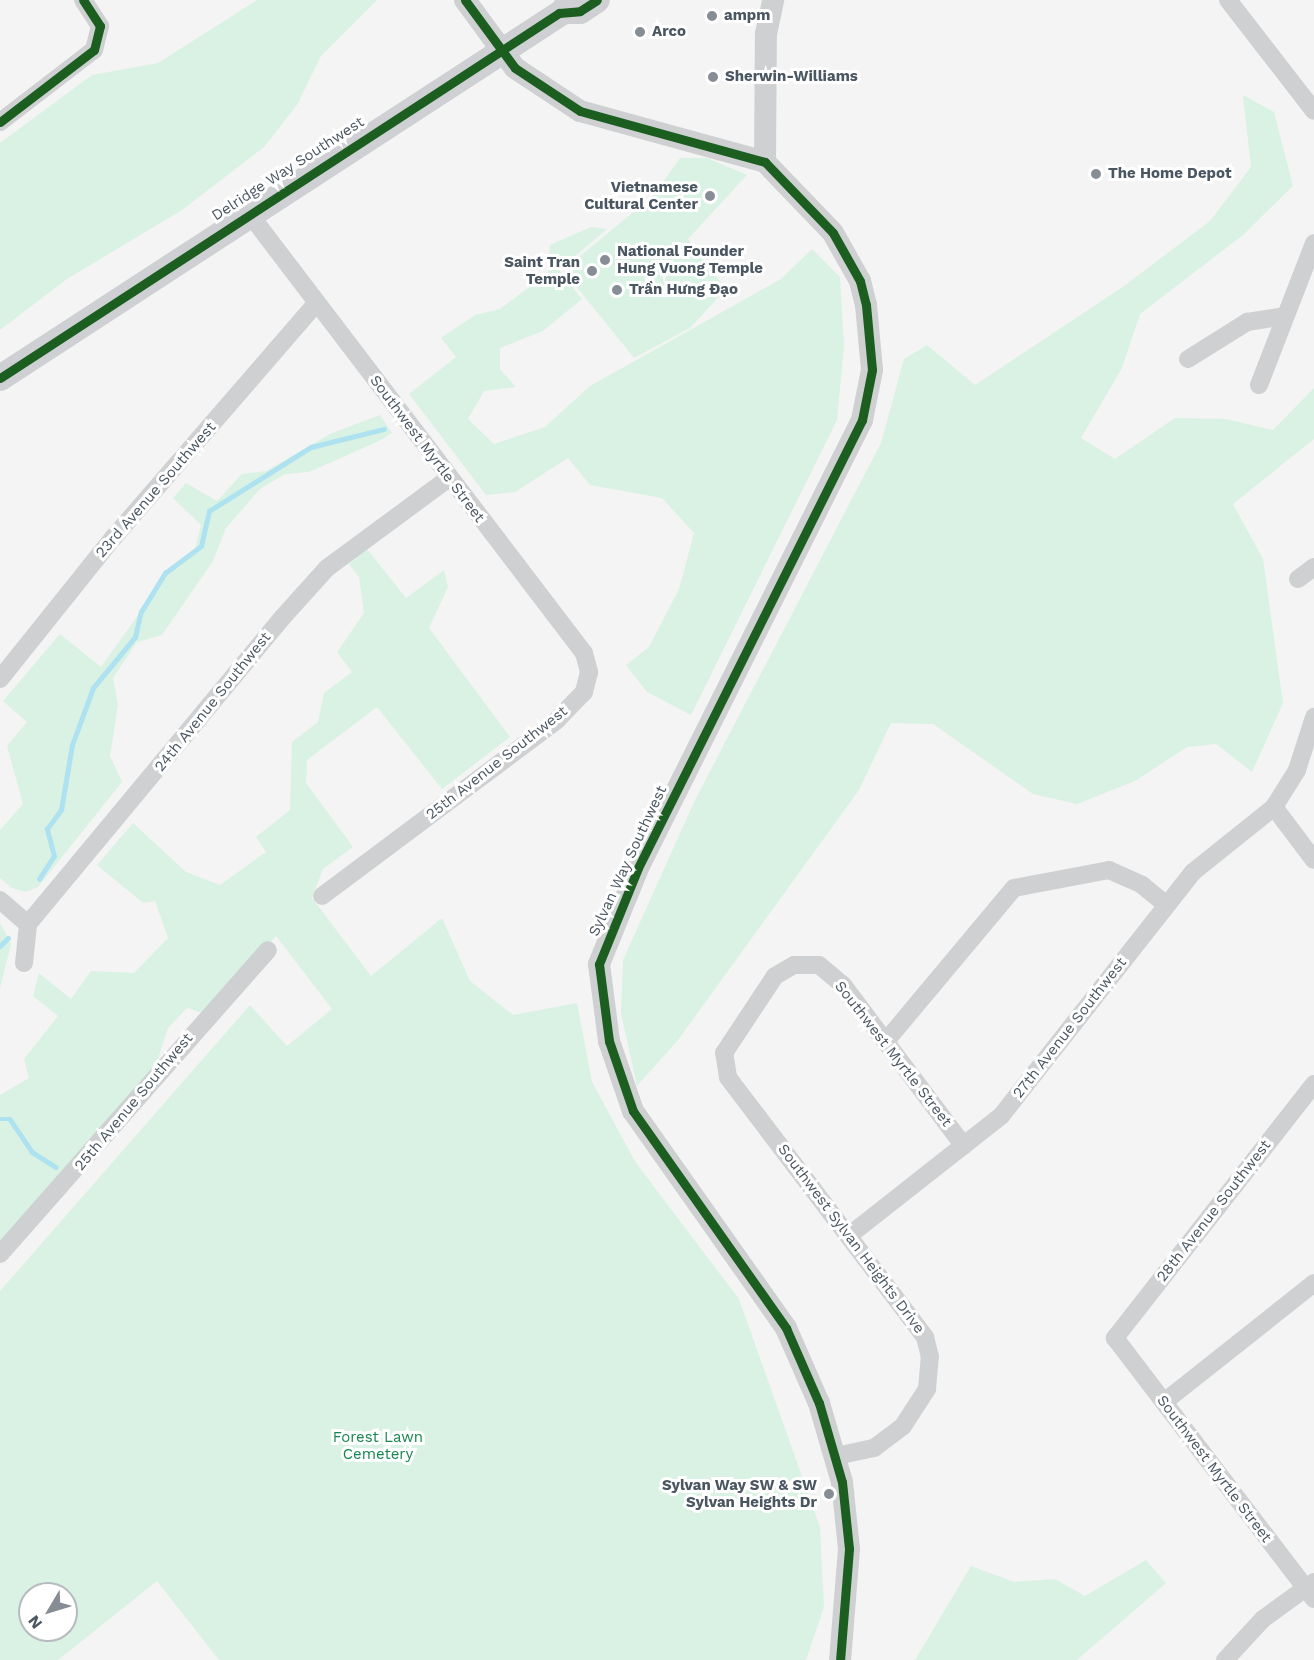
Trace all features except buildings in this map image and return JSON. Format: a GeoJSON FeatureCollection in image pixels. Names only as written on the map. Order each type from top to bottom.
{"type":"FeatureCollection","features":[{"type":"Feature","properties":{"kind":"main road","name":"Delridge Way Southwest"},"geometry":{"type":"LineString","coordinates":[[0,378],[248,212],[501,52],[566,5],[580,11],[597,0]]}},
{"type":"Feature","properties":{"kind":"street"},"geometry":{"type":"LineString","coordinates":[[0,122],[90,55],[100,33],[83,0]]}},
{"type":"Feature","properties":{"kind":"street"},"geometry":{"type":"LineString","coordinates":[[465,0],[501,52],[536,85],[580,111],[765,162],[766,34],[773,0]]}},
{"type":"Feature","properties":{"kind":"street"},"geometry":{"type":"LineString","coordinates":[[1228,0],[1314,111]]}},
{"type":"Feature","properties":{"kind":"street","name":"Sylvan Way Southwest"},"geometry":{"type":"LineString","coordinates":[[765,162],[809,202],[860,281],[870,324],[869,393],[849,449],[620,908],[599,964],[600,991],[609,1041],[633,1111],[786,1328],[836,1456],[849,1550],[840,1660]]}},
{"type":"Feature","properties":{"kind":"street","name":"Southwest Myrtle Street"},"geometry":{"type":"LineString","coordinates":[[248,212],[584,653],[590,672],[584,692]]}},
{"type":"Feature","properties":{"kind":"street"},"geometry":{"type":"LineString","coordinates":[[1259,385],[1314,243]]}},
{"type":"Feature","properties":{"kind":"street","name":"23rd Avenue Southwest"},"geometry":{"type":"LineString","coordinates":[[0,679],[113,538],[316,304]]}},
{"type":"Feature","properties":{"kind":"street"},"geometry":{"type":"LineString","coordinates":[[1188,359],[1247,322],[1285,316]]}},
{"type":"Feature","properties":{"kind":"street","name":"24th Avenue Southwest"},"geometry":{"type":"LineString","coordinates":[[28,924],[327,568],[449,478]]}},
{"type":"Feature","properties":{"kind":"street"},"geometry":{"type":"LineString","coordinates":[[1298,579],[1314,567]]}},
{"type":"Feature","properties":{"kind":"street","name":"25th Avenue Southwest"},"geometry":{"type":"LineString","coordinates":[[322,896],[556,721],[584,692]]}},
{"type":"Feature","properties":{"kind":"street"},"geometry":{"type":"LineString","coordinates":[[1314,717],[1296,771],[1274,807],[1314,860]]}},
{"type":"Feature","properties":{"kind":"street","name":"27th Avenue Southwest"},"geometry":{"type":"LineString","coordinates":[[851,1234],[1001,1116],[1167,905],[1212,855],[1274,807]]}},
{"type":"Feature","properties":{"kind":"street"},"geometry":{"type":"LineString","coordinates":[[886,1041],[1014,888],[1109,870],[1142,885],[1167,905]]}},
{"type":"Feature","properties":{"kind":"street"},"geometry":{"type":"LineString","coordinates":[[0,900],[28,924],[24,963]]}},
{"type":"Feature","properties":{"kind":"street","name":"25th Avenue Southwest"},"geometry":{"type":"LineString","coordinates":[[0,1254],[268,950]]}},
{"type":"Feature","properties":{"kind":"street","name":"Southwest Myrtle Street"},"geometry":{"type":"LineString","coordinates":[[759,995],[784,970],[819,966],[843,985],[964,1146]]}},
{"type":"Feature","properties":{"kind":"street","name":"Southwest Sylvan Heights Drive"},"geometry":{"type":"LineString","coordinates":[[759,995],[724,1053],[725,1070],[920,1327],[931,1373],[921,1402],[890,1439],[874,1448],[836,1456]]}},
{"type":"Feature","properties":{"kind":"street","name":"28th Avenue Southwest"},"geometry":{"type":"LineString","coordinates":[[1115,1338],[1314,1084]]}},
{"type":"Feature","properties":{"kind":"street"},"geometry":{"type":"LineString","coordinates":[[1164,1402],[1314,1283]]}},
{"type":"Feature","properties":{"kind":"street","name":"Southwest Myrtle Street"},"geometry":{"type":"LineString","coordinates":[[1115,1338],[1311,1590]]}},
{"type":"Feature","properties":{"kind":"street"},"geometry":{"type":"LineString","coordinates":[[1226,1660],[1263,1619],[1311,1590]]}},
{"type":"Feature","properties":{"kind":"green space"},"geometry":{"type":"Polygon","coordinates":[[[257,0],[377,0],[321,56],[297,105],[264,147],[182,210],[67,279],[0,330],[0,143],[92,75],[158,63],[257,0]]]}},
{"type":"Feature","properties":{"kind":"green space"},"geometry":{"type":"Polygon","coordinates":[[[1243,95],[1274,112],[1293,186],[1243,235],[1140,314],[1122,368],[1081,438],[1115,459],[1175,418],[1226,419],[1273,430],[1314,388],[1314,439],[1233,504],[1263,559],[1283,703],[1252,772],[1216,744],[1187,747],[1135,781],[1077,804],[1033,794],[933,724],[891,723],[859,790],[678,1040],[637,1086],[621,1014],[623,960],[695,800],[881,443],[904,359],[927,345],[975,385],[1124,286],[1210,221],[1251,167],[1243,95]]]}},
{"type":"Feature","properties":{"kind":"green space"},"geometry":{"type":"Polygon","coordinates":[[[680,158],[707,158],[747,175],[688,239],[726,289],[690,328],[634,358],[563,270],[653,196],[680,158]]]}},
{"type":"Feature","properties":{"kind":"green space"},"geometry":{"type":"Polygon","coordinates":[[[591,227],[607,229],[559,270],[582,299],[543,331],[500,348],[500,369],[516,387],[484,391],[468,419],[494,444],[545,427],[590,386],[781,279],[812,249],[840,277],[844,346],[837,420],[691,715],[647,692],[626,665],[649,647],[679,589],[694,533],[662,498],[590,485],[568,458],[515,492],[486,495],[409,394],[456,357],[441,338],[475,315],[500,309],[548,273],[550,245],[591,227]]]}},
{"type":"Feature","properties":{"kind":"green space"},"geometry":{"type":"Polygon","coordinates":[[[380,415],[392,433],[309,472],[285,474],[260,489],[226,528],[213,561],[162,635],[137,642],[113,678],[118,705],[110,756],[122,782],[38,887],[26,892],[12,888],[0,878],[0,830],[23,804],[7,746],[27,722],[3,701],[60,634],[101,667],[171,569],[195,549],[201,525],[173,498],[186,483],[217,501],[242,474],[266,471],[330,434],[380,415]]]}},
{"type":"Feature","properties":{"kind":"green space","name":"Forest Lawn Cemetery"},"geometry":{"type":"Polygon","coordinates":[[[367,549],[406,598],[444,570],[448,587],[429,628],[510,737],[442,789],[377,707],[307,760],[306,783],[353,847],[323,869],[312,898],[371,976],[442,918],[470,981],[513,1015],[577,1003],[592,1082],[636,1163],[739,1299],[820,1527],[824,1607],[806,1660],[219,1660],[157,1581],[58,1660],[0,1660],[0,1291],[250,1005],[287,1046],[332,1009],[276,936],[206,1014],[187,1008],[168,1028],[156,1065],[0,1248],[0,1095],[29,1078],[24,1059],[58,1016],[33,996],[39,973],[71,999],[91,971],[134,973],[168,938],[155,901],[143,903],[97,865],[133,823],[186,872],[220,885],[266,852],[256,837],[290,810],[292,742],[318,722],[324,693],[352,672],[337,652],[364,613],[359,577],[349,564],[367,549]]]}},
{"type":"Feature","properties":{"kind":"green space"},"geometry":{"type":"Polygon","coordinates":[[[0,923],[11,944],[0,988],[0,923]]]}},
{"type":"Feature","properties":{"kind":"green space"},"geometry":{"type":"Polygon","coordinates":[[[1146,1560],[1166,1583],[1077,1660],[915,1660],[971,1566],[1014,1582],[1055,1579],[1085,1596],[1146,1560]]]}},
{"type":"Feature","properties":{"kind":"waterway"},"geometry":{"type":"LineString","coordinates":[[39,879],[54,856],[47,829],[61,810],[72,745],[93,688],[135,637],[141,612],[165,573],[201,546],[209,511],[311,447],[384,429]]}},
{"type":"Feature","properties":{"kind":"waterway"},"geometry":{"type":"LineString","coordinates":[[0,946],[8,938]]}},
{"type":"Feature","properties":{"kind":"waterway"},"geometry":{"type":"LineString","coordinates":[[0,1119],[10,1119],[32,1152],[56,1167]]}},
{"type":"Feature","properties":{"kind":"cycle path"},"geometry":{"type":"LineString","coordinates":[[0,122],[94,50],[100,26],[83,0]]}},
{"type":"Feature","properties":{"kind":"cycle path"},"geometry":{"type":"LineString","coordinates":[[465,0],[515,68],[580,111],[765,162],[833,233],[860,281],[866,305],[872,370],[862,420],[638,868],[599,964],[609,1041],[633,1111],[786,1328],[819,1403],[842,1482],[849,1549],[840,1660]]}},
{"type":"Feature","properties":{"kind":"cycle path"},"geometry":{"type":"LineString","coordinates":[[0,378],[559,13],[580,11],[597,0]]}},
{"type":"Feature","properties":{"kind":"place","name":"ampm"},"geometry":{"type":"Point","coordinates":[712,16]}},
{"type":"Feature","properties":{"kind":"place","name":"Arco"},"geometry":{"type":"Point","coordinates":[640,32]}},
{"type":"Feature","properties":{"kind":"place","name":"Sherwin-Williams"},"geometry":{"type":"Point","coordinates":[713,77]}},
{"type":"Feature","properties":{"kind":"place","name":"The Home Depot"},"geometry":{"type":"Point","coordinates":[1096,174]}},
{"type":"Feature","properties":{"kind":"place","name":"Vietnamese Cultural Center"},"geometry":{"type":"Point","coordinates":[710,196]}},
{"type":"Feature","properties":{"kind":"place","name":"National Founder Hung Vuong Temple"},"geometry":{"type":"Point","coordinates":[605,260]}},
{"type":"Feature","properties":{"kind":"place","name":"Saint Tran Temple"},"geometry":{"type":"Point","coordinates":[592,271]}},
{"type":"Feature","properties":{"kind":"place","name":"Trần Hưng Đạo"},"geometry":{"type":"Point","coordinates":[617,290]}},
{"type":"Feature","properties":{"kind":"place","name":"Sylvan Way SW & SW Sylvan Heights Dr"},"geometry":{"type":"Point","coordinates":[829,1494]}}]}
